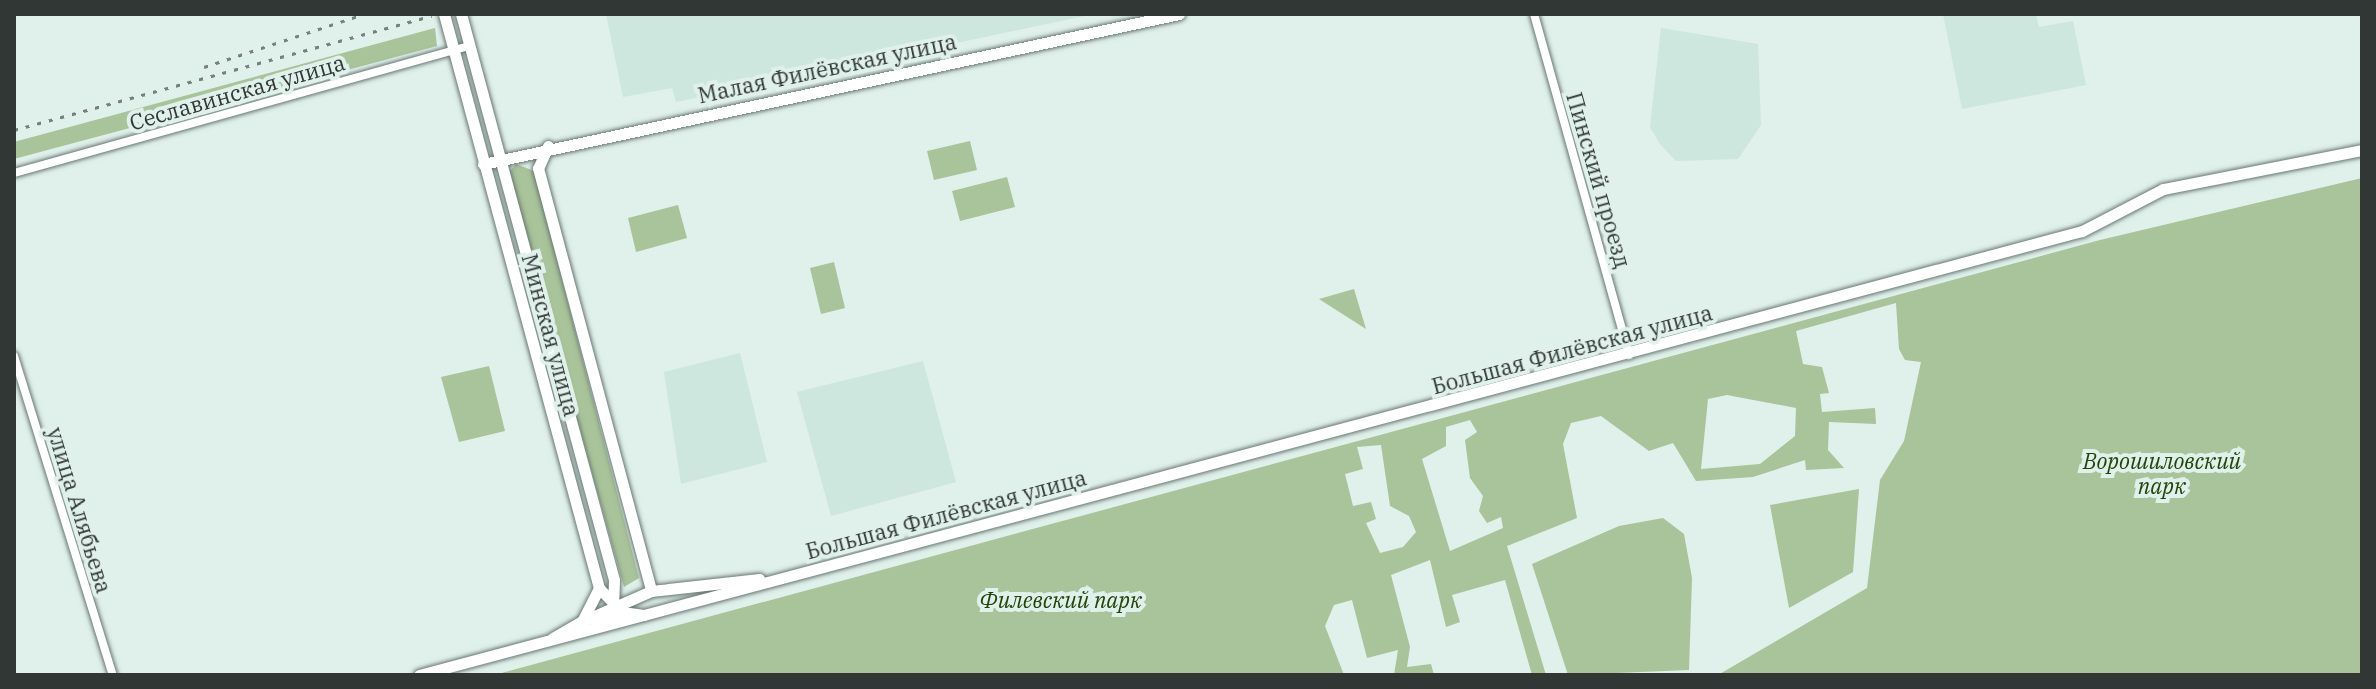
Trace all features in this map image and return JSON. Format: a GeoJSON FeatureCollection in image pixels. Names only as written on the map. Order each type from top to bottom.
{"type":"FeatureCollection","features":[{"type":"Feature","properties":{"kind":"street","name":"Минская улица"},"geometry":{"type":"LineString","coordinates":[[444,14],[599,588]]}},
{"type":"Feature","properties":{"kind":"street","name":"Минская улица"},"geometry":{"type":"LineString","coordinates":[[461,14],[497,158],[614,580],[616,608]]}},
{"type":"Feature","properties":{"kind":"street","name":"Малая Филёвская улица"},"geometry":{"type":"LineString","coordinates":[[483,164],[548,146],[1179,14]]}},
{"type":"Feature","properties":{"kind":"street","name":"Пинский проезд"},"geometry":{"type":"LineString","coordinates":[[1534,14],[1629,355]]}},
{"type":"Feature","properties":{"kind":"street","name":"Сеславинская улица"},"geometry":{"type":"LineString","coordinates":[[14,173],[469,46]]}},
{"type":"Feature","properties":{"kind":"street","name":"Минская улица"},"geometry":{"type":"LineString","coordinates":[[548,146],[538,168],[651,591]]}},
{"type":"Feature","properties":{"kind":"street","name":"Большая Филёвская улица"},"geometry":{"type":"LineString","coordinates":[[419,675],[545,642],[576,638],[787,576],[1629,355],[2088,230],[2163,189],[2362,150]]}},
{"type":"Feature","properties":{"kind":"street","name":"улица Алябьева"},"geometry":{"type":"LineString","coordinates":[[14,356],[113,675]]}},
{"type":"Feature","properties":{"kind":"street","name":"Большая Филёвская улица"},"geometry":{"type":"LineString","coordinates":[[582,621],[651,591],[787,576]]}},
{"type":"Feature","properties":{"kind":"street"},"geometry":{"type":"LineString","coordinates":[[614,580],[639,597]]}},
{"type":"Feature","properties":{"kind":"street"},"geometry":{"type":"LineString","coordinates":[[545,642],[582,621],[599,588],[616,608],[576,638]]}},
{"type":"Feature","properties":{"kind":"street","name":"Большая Филёвская улица"},"geometry":{"type":"LineString","coordinates":[[616,608],[661,614]]}},
{"type":"Feature","properties":{"kind":"shaded area"},"geometry":{"type":"Polygon","coordinates":[[[606,14],[1094,14],[676,102],[672,88],[623,97],[606,14]]]}},
{"type":"Feature","properties":{"kind":"shaded area"},"geometry":{"type":"Polygon","coordinates":[[[1943,14],[2036,14],[2039,27],[2073,21],[2086,85],[1962,109],[1943,14]]]}},
{"type":"Feature","properties":{"kind":"shaded area"},"geometry":{"type":"Polygon","coordinates":[[[1661,28],[1758,44],[1761,125],[1738,159],[1676,161],[1650,127],[1661,28]]]}},
{"type":"Feature","properties":{"kind":"shaded area"},"geometry":{"type":"Polygon","coordinates":[[[740,353],[767,462],[681,484],[664,372],[740,353]]]}},
{"type":"Feature","properties":{"kind":"shaded area"},"geometry":{"type":"Polygon","coordinates":[[[923,361],[956,482],[831,516],[797,392],[923,361]]]}},
{"type":"Feature","properties":{"kind":"green space"},"geometry":{"type":"Polygon","coordinates":[[[435,28],[437,46],[14,159],[14,142],[435,28]]]}},
{"type":"Feature","properties":{"kind":"green space"},"geometry":{"type":"Polygon","coordinates":[[[970,141],[977,170],[934,180],[927,151],[970,141]]]}},
{"type":"Feature","properties":{"kind":"green space"},"geometry":{"type":"Polygon","coordinates":[[[516,164],[534,171],[639,578],[624,587],[508,173],[516,164]]]}},
{"type":"Feature","properties":{"kind":"green space"},"geometry":{"type":"Polygon","coordinates":[[[1007,177],[1015,207],[960,221],[952,191],[1007,177]]]}},
{"type":"Feature","properties":{"kind":"green space"},"geometry":{"type":"Polygon","coordinates":[[[2362,178],[2362,675],[1718,675],[1867,588],[1880,480],[1904,441],[1921,362],[1905,360],[1899,349],[1896,303],[1796,331],[1803,364],[1822,367],[1829,393],[1820,394],[1822,412],[1875,408],[1876,424],[1829,422],[1828,450],[1844,468],[1806,470],[1805,460],[1753,477],[1696,481],[1673,443],[1649,451],[1601,416],[1571,423],[1563,444],[1577,518],[1507,546],[1546,675],[1532,675],[1505,580],[1452,595],[1460,622],[1446,627],[1430,560],[1391,575],[1410,647],[1407,667],[1431,664],[1434,675],[1394,675],[1398,650],[1367,658],[1352,600],[1334,605],[1325,626],[1344,675],[494,675],[2100,240],[2362,178]],[[1727,395],[1708,399],[1701,469],[1760,464],[1795,436],[1796,408],[1727,395]],[[1470,420],[1446,427],[1446,446],[1422,459],[1450,551],[1503,528],[1501,517],[1487,523],[1479,511],[1483,496],[1470,478],[1465,440],[1477,432],[1470,420]],[[1381,445],[1357,447],[1363,469],[1345,474],[1353,506],[1371,502],[1376,519],[1366,523],[1380,553],[1403,547],[1416,532],[1409,516],[1390,506],[1381,445]]]}},
{"type":"Feature","properties":{"kind":"green space"},"geometry":{"type":"Polygon","coordinates":[[[678,205],[687,238],[636,252],[628,218],[678,205]]]}},
{"type":"Feature","properties":{"kind":"green space"},"geometry":{"type":"Polygon","coordinates":[[[834,262],[845,308],[821,314],[810,268],[834,262]]]}},
{"type":"Feature","properties":{"kind":"green space"},"geometry":{"type":"Polygon","coordinates":[[[1354,289],[1366,329],[1319,299],[1354,289]]]}},
{"type":"Feature","properties":{"kind":"green space"},"geometry":{"type":"Polygon","coordinates":[[[489,366],[505,431],[459,442],[441,377],[489,366]]]}},
{"type":"Feature","properties":{"kind":"green space"},"geometry":{"type":"Polygon","coordinates":[[[1859,489],[1853,572],[1789,608],[1770,505],[1859,489]]]}},
{"type":"Feature","properties":{"kind":"green space"},"geometry":{"type":"Polygon","coordinates":[[[1663,518],[1684,534],[1692,578],[1689,670],[1568,675],[1532,564],[1619,526],[1663,518]]]}},
{"type":"Feature","properties":{"kind":"railway"},"geometry":{"type":"LineString","coordinates":[[204,67],[364,14]]}},
{"type":"Feature","properties":{"kind":"railway"},"geometry":{"type":"LineString","coordinates":[[14,130],[432,16]]}},
{"type":"Feature","properties":{"kind":"park label","name":"Ворошиловский парк"},"geometry":{"type":"Point","coordinates":[2162,472]}},
{"type":"Feature","properties":{"kind":"park label","name":"Филевский парк"},"geometry":{"type":"Point","coordinates":[1061,600]}}]}
